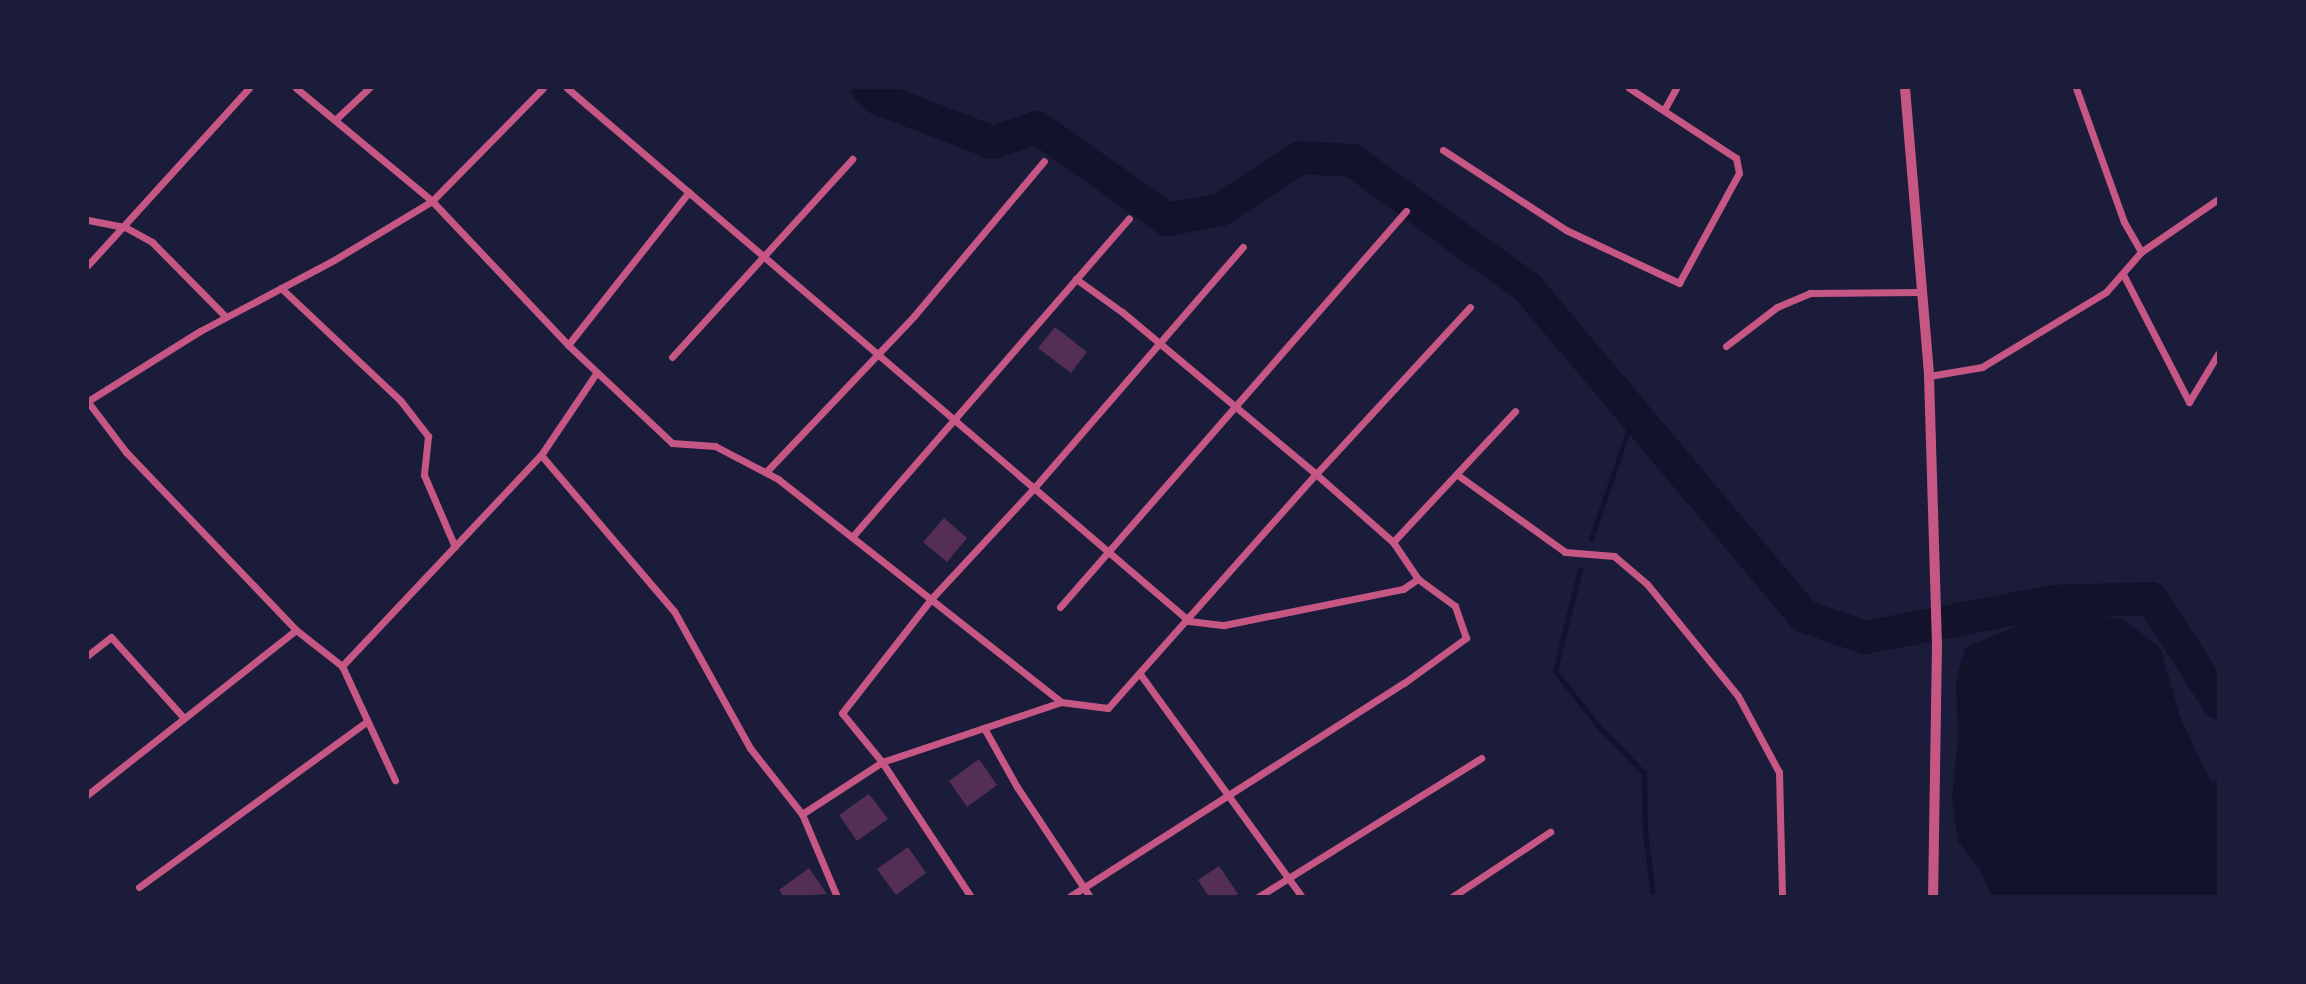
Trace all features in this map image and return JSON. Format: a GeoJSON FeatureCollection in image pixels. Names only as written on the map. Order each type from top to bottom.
{"type":"FeatureCollection","features":[{"type":"Feature","properties":{"kind":"street"},"geometry":{"type":"LineString","coordinates":[[88,265],[249,88]]}},
{"type":"Feature","properties":{"kind":"street"},"geometry":{"type":"LineString","coordinates":[[296,88],[432,201],[568,345],[672,443],[715,446],[766,472],[1061,702]]}},
{"type":"Feature","properties":{"kind":"street"},"geometry":{"type":"LineString","coordinates":[[335,120],[369,88]]}},
{"type":"Feature","properties":{"kind":"street"},"geometry":{"type":"LineString","coordinates":[[395,780],[374,727],[366,722],[342,666],[296,631],[126,452],[88,402],[226,317],[432,201],[543,88]]}},
{"type":"Feature","properties":{"kind":"street"},"geometry":{"type":"LineString","coordinates":[[567,88],[1189,621],[1223,625],[1403,589],[1418,579]]}},
{"type":"Feature","properties":{"kind":"street"},"geometry":{"type":"LineString","coordinates":[[1443,150],[1566,230],[1679,283],[1739,173],[1736,158],[1629,88]]}},
{"type":"Feature","properties":{"kind":"street"},"geometry":{"type":"LineString","coordinates":[[1664,110],[1676,88]]}},
{"type":"Feature","properties":{"kind":"street"},"geometry":{"type":"LineString","coordinates":[[1905,88],[1929,376],[1933,594],[1937,645],[1935,897]]}},
{"type":"Feature","properties":{"kind":"street"},"geometry":{"type":"LineString","coordinates":[[2076,88],[2124,222],[2141,252]]}},
{"type":"Feature","properties":{"kind":"street"},"geometry":{"type":"LineString","coordinates":[[672,357],[852,159]]}},
{"type":"Feature","properties":{"kind":"street"},"geometry":{"type":"LineString","coordinates":[[766,472],[878,354],[1044,161]]}},
{"type":"Feature","properties":{"kind":"street"},"geometry":{"type":"LineString","coordinates":[[568,345],[689,192]]}},
{"type":"Feature","properties":{"kind":"street"},"geometry":{"type":"LineString","coordinates":[[1929,376],[1982,367],[2106,292],[2124,276],[2141,252],[2218,199]]}},
{"type":"Feature","properties":{"kind":"street"},"geometry":{"type":"LineString","coordinates":[[1060,607],[1406,211]]}},
{"type":"Feature","properties":{"kind":"street"},"geometry":{"type":"LineString","coordinates":[[852,537],[1129,218]]}},
{"type":"Feature","properties":{"kind":"street"},"geometry":{"type":"LineString","coordinates":[[88,220],[125,227],[152,242],[226,317]]}},
{"type":"Feature","properties":{"kind":"street"},"geometry":{"type":"LineString","coordinates":[[971,897],[882,762],[842,713],[931,599],[1034,488],[1243,247]]}},
{"type":"Feature","properties":{"kind":"street"},"geometry":{"type":"LineString","coordinates":[[2124,276],[2189,402],[2218,354]]}},
{"type":"Feature","properties":{"kind":"street"},"geometry":{"type":"LineString","coordinates":[[1069,897],[1226,793],[1404,683],[1466,638],[1455,606],[1418,579],[1393,542],[1159,342],[1076,279]]}},
{"type":"Feature","properties":{"kind":"street"},"geometry":{"type":"LineString","coordinates":[[281,288],[400,400],[428,436],[424,475],[455,547]]}},
{"type":"Feature","properties":{"kind":"street"},"geometry":{"type":"LineString","coordinates":[[1726,346],[1777,307],[1810,293],[1922,292]]}},
{"type":"Feature","properties":{"kind":"street"},"geometry":{"type":"LineString","coordinates":[[802,814],[882,762],[1061,702],[1108,708],[1469,307]]}},
{"type":"Feature","properties":{"kind":"street"},"geometry":{"type":"LineString","coordinates":[[342,666],[541,455],[597,372]]}},
{"type":"Feature","properties":{"kind":"street"},"geometry":{"type":"LineString","coordinates":[[1393,542],[1459,476],[1489,435],[1515,411]]}},
{"type":"Feature","properties":{"kind":"street"},"geometry":{"type":"LineString","coordinates":[[541,455],[674,611],[750,748],[802,814],[837,897]]}},
{"type":"Feature","properties":{"kind":"street"},"geometry":{"type":"LineString","coordinates":[[1459,476],[1565,552],[1614,556],[1647,584],[1738,696],[1779,772],[1782,897]]}},
{"type":"Feature","properties":{"kind":"street"},"geometry":{"type":"LineString","coordinates":[[88,794],[296,631]]}},
{"type":"Feature","properties":{"kind":"street"},"geometry":{"type":"LineString","coordinates":[[88,655],[111,637],[184,719]]}},
{"type":"Feature","properties":{"kind":"street"},"geometry":{"type":"LineString","coordinates":[[1140,674],[1302,897]]}},
{"type":"Feature","properties":{"kind":"street"},"geometry":{"type":"LineString","coordinates":[[139,887],[366,722]]}},
{"type":"Feature","properties":{"kind":"street"},"geometry":{"type":"LineString","coordinates":[[984,727],[1017,787],[1090,897]]}},
{"type":"Feature","properties":{"kind":"street"},"geometry":{"type":"LineString","coordinates":[[1258,897],[1286,875],[1481,758]]}},
{"type":"Feature","properties":{"kind":"street"},"geometry":{"type":"LineString","coordinates":[[1452,897],[1550,832]]}},
{"type":"Feature","properties":{"kind":"shaded area"},"geometry":{"type":"Polygon","coordinates":[[[2082,613],[2124,620],[2161,649],[2180,717],[2211,782],[2218,780],[2218,896],[1991,896],[1981,871],[1958,841],[1952,799],[1958,740],[1956,680],[1965,648],[2033,619],[2082,613]]]}},
{"type":"Feature","properties":{"kind":"building"},"geometry":{"type":"Polygon","coordinates":[[[1055,327],[1087,352],[1071,373],[1038,348],[1055,327]]]}},
{"type":"Feature","properties":{"kind":"building"},"geometry":{"type":"Polygon","coordinates":[[[944,518],[967,538],[947,562],[923,542],[944,518]]]}},
{"type":"Feature","properties":{"kind":"building"},"geometry":{"type":"Polygon","coordinates":[[[979,759],[997,785],[967,807],[949,781],[979,759]]]}},
{"type":"Feature","properties":{"kind":"building"},"geometry":{"type":"Polygon","coordinates":[[[869,794],[888,819],[857,841],[839,815],[869,794]]]}},
{"type":"Feature","properties":{"kind":"building"},"geometry":{"type":"Polygon","coordinates":[[[908,847],[926,873],[896,895],[877,869],[908,847]]]}},
{"type":"Feature","properties":{"kind":"building"},"geometry":{"type":"Polygon","coordinates":[[[1219,866],[1238,894],[1233,897],[1209,897],[1198,880],[1219,866]]]}},
{"type":"Feature","properties":{"kind":"building"},"geometry":{"type":"Polygon","coordinates":[[[809,868],[827,894],[784,897],[779,890],[809,868]]]}},
{"type":"Feature","properties":{"kind":"waterway"},"geometry":{"type":"LineString","coordinates":[[867,88],[878,98],[992,142],[1037,127],[1167,219],[1220,209],[1300,157],[1352,160],[1527,287],[1804,616],[1865,637],[2052,601],[2151,598],[2218,702]]}},
{"type":"Feature","properties":{"kind":"waterway"},"geometry":{"type":"LineString","coordinates":[[1591,539],[1633,416]]}},
{"type":"Feature","properties":{"kind":"waterway"},"geometry":{"type":"LineString","coordinates":[[1580,569],[1555,671],[1599,727],[1644,773],[1645,831],[1653,897]]}}]}
